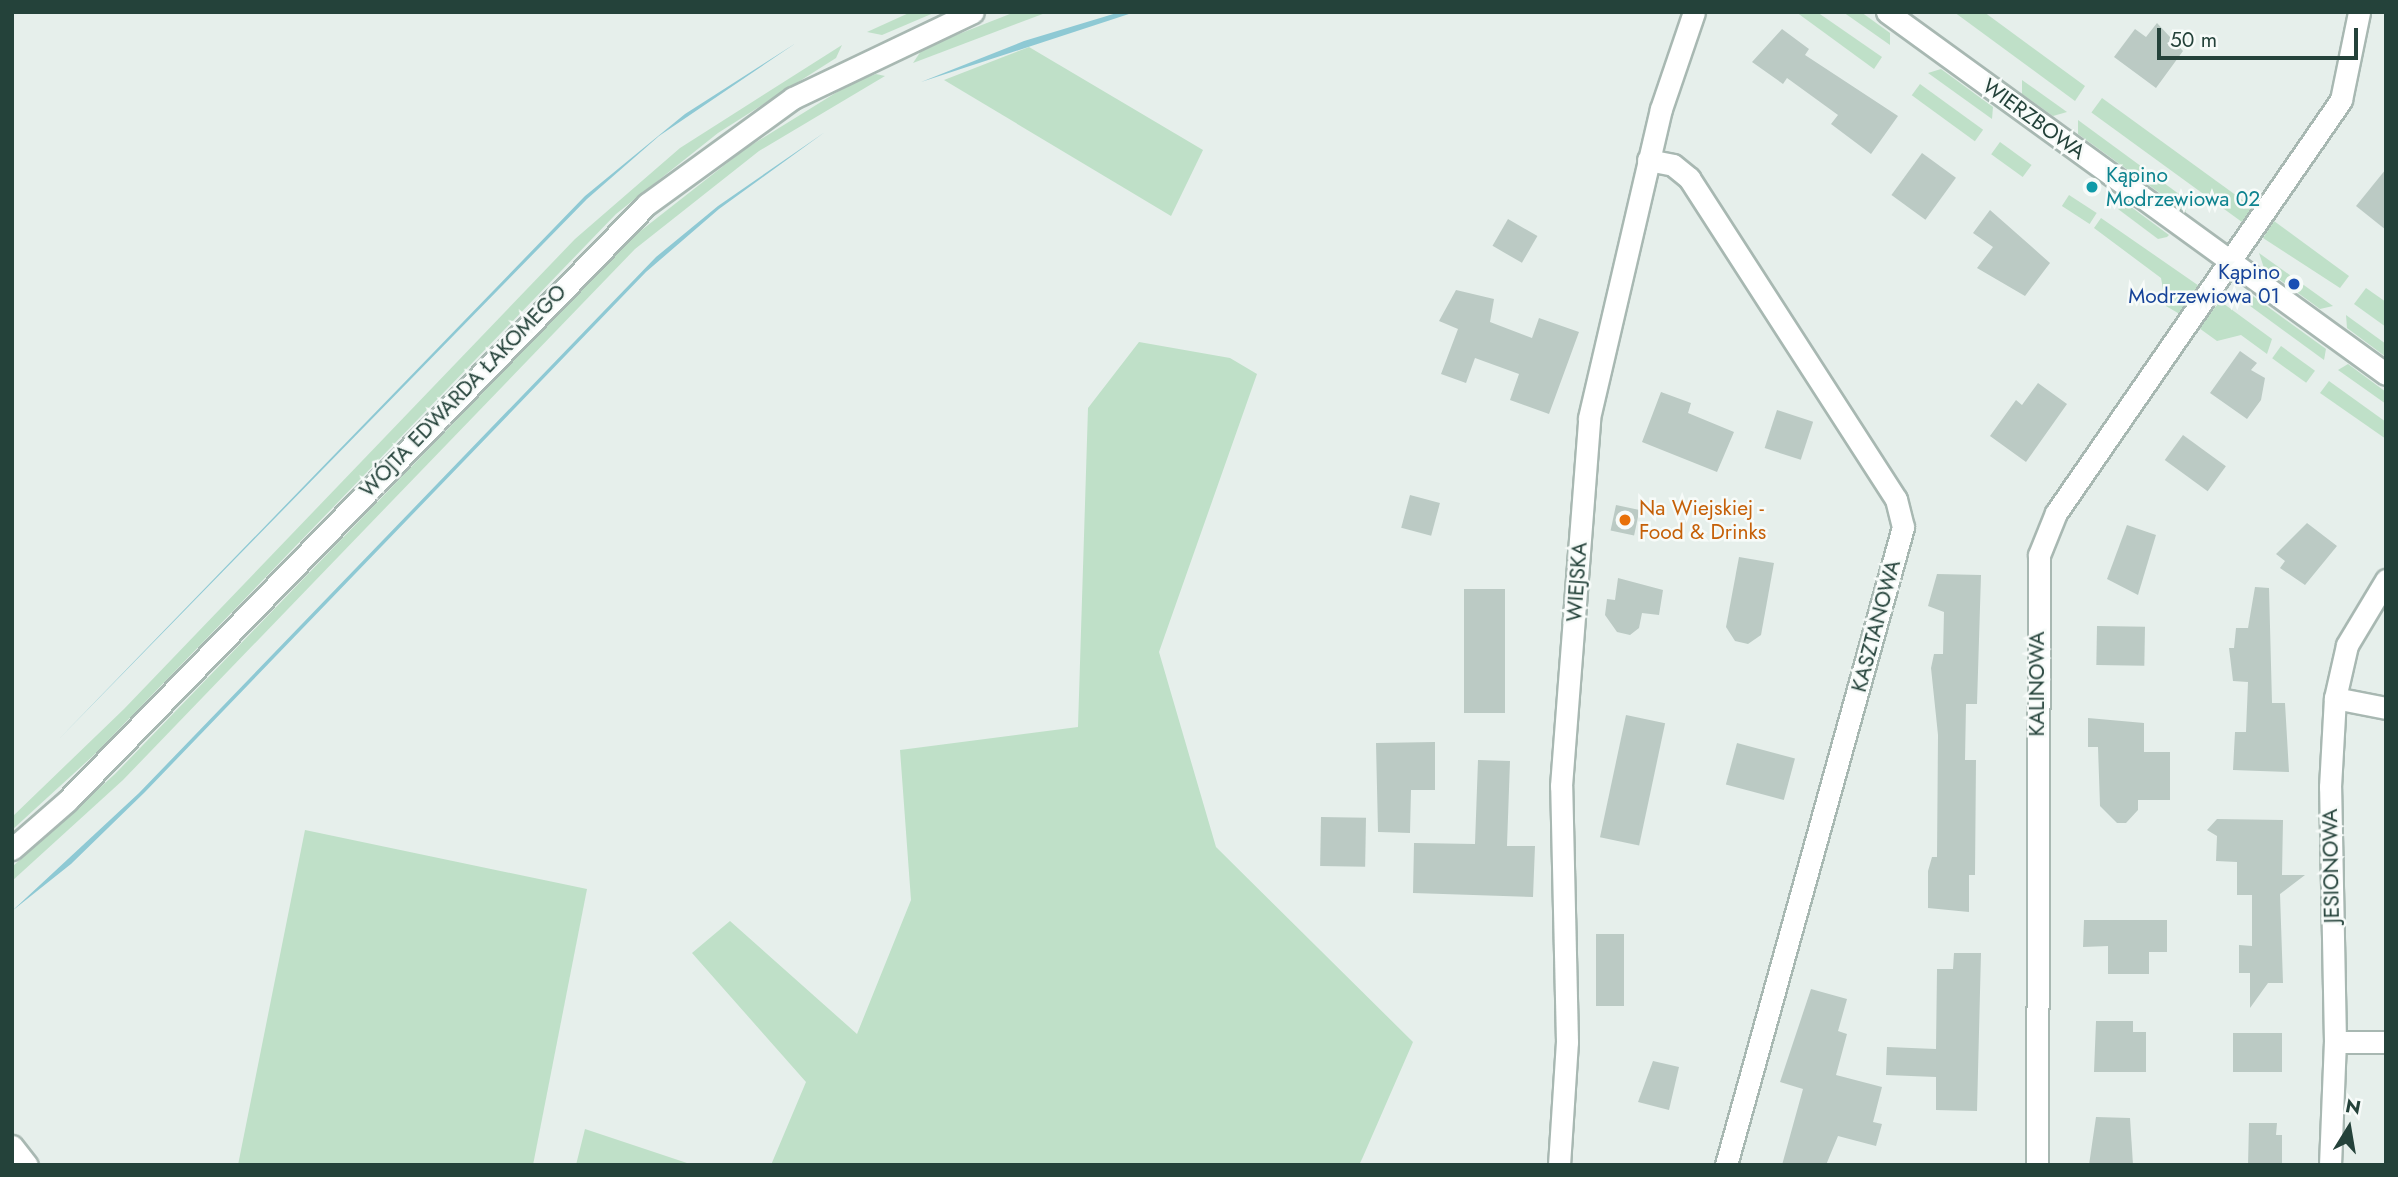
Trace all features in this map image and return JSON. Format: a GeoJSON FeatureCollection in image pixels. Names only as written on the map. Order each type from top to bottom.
{"type":"FeatureCollection","features":[{"type":"Feature","properties":{"kind":"street","name":"WÓJTA EDWARDA ŁAKOMEGO"},"geometry":{"type":"LineString","coordinates":[[12,849],[67,801],[647,205],[793,99],[972,12]]}},
{"type":"Feature","properties":{"kind":"street","name":"WIEJSKA"},"geometry":{"type":"LineString","coordinates":[[1559,1165],[1567,1042],[1561,786],[1590,418],[1648,160],[1694,12]]}},
{"type":"Feature","properties":{"kind":"street","name":"WIERZBOWA"},"geometry":{"type":"LineString","coordinates":[[1887,12],[2386,374]]}},
{"type":"Feature","properties":{"kind":"street","name":"KALINOWA"},"geometry":{"type":"LineString","coordinates":[[2036,1165],[2039,555],[2056,513],[2233,263],[2341,100],[2359,12]]}},
{"type":"Feature","properties":{"kind":"street","name":"KASZTANOWA"},"geometry":{"type":"LineString","coordinates":[[1648,160],[1673,165],[1689,178],[1896,499],[1903,527],[1726,1165]]}},
{"type":"Feature","properties":{"kind":"street","name":"JESIONOWA"},"geometry":{"type":"LineString","coordinates":[[2330,1165],[2335,1042],[2330,788],[2335,698],[2347,645],[2386,580]]}},
{"type":"Feature","properties":{"kind":"street"},"geometry":{"type":"LineString","coordinates":[[2335,698],[2386,708]]}},
{"type":"Feature","properties":{"kind":"street"},"geometry":{"type":"LineString","coordinates":[[2335,1042],[2386,1042]]}},
{"type":"Feature","properties":{"kind":"street"},"geometry":{"type":"LineString","coordinates":[[12,1146],[27,1165]]}},
{"type":"Feature","properties":{"kind":"green space"},"geometry":{"type":"Polygon","coordinates":[[[911,12],[936,12],[882,35],[867,32],[911,12]]]}},
{"type":"Feature","properties":{"kind":"green space"},"geometry":{"type":"Polygon","coordinates":[[[1015,12],[1048,12],[913,63],[923,48],[1015,12]]]}},
{"type":"Feature","properties":{"kind":"green space"},"geometry":{"type":"Polygon","coordinates":[[[1796,12],[1817,12],[1882,57],[1874,69],[1796,12]]]}},
{"type":"Feature","properties":{"kind":"green space"},"geometry":{"type":"Polygon","coordinates":[[[1843,12],[1861,12],[1890,33],[1890,45],[1843,12]]]}},
{"type":"Feature","properties":{"kind":"green space"},"geometry":{"type":"Polygon","coordinates":[[[1954,12],[1984,12],[2085,86],[2075,101],[1954,12]]]}},
{"type":"Feature","properties":{"kind":"green space"},"geometry":{"type":"Polygon","coordinates":[[[842,45],[836,58],[718,133],[616,214],[95,754],[12,830],[12,817],[124,709],[575,239],[680,148],[842,45]]]}},
{"type":"Feature","properties":{"kind":"green space"},"geometry":{"type":"Polygon","coordinates":[[[1029,47],[1203,150],[1171,216],[944,80],[1029,47]]]}},
{"type":"Feature","properties":{"kind":"green space"},"geometry":{"type":"Polygon","coordinates":[[[1941,69],[1993,107],[1992,119],[1928,73],[1941,69]]]}},
{"type":"Feature","properties":{"kind":"green space"},"geometry":{"type":"Polygon","coordinates":[[[876,74],[885,76],[759,151],[635,249],[123,780],[12,881],[12,867],[115,774],[634,236],[745,149],[850,84],[876,74]]]}},
{"type":"Feature","properties":{"kind":"green space"},"geometry":{"type":"Polygon","coordinates":[[[2022,80],[2067,112],[2053,116],[2022,94],[2022,80]]]}},
{"type":"Feature","properties":{"kind":"green space"},"geometry":{"type":"Polygon","coordinates":[[[1920,84],[1983,130],[1975,141],[1912,95],[1920,84]]]}},
{"type":"Feature","properties":{"kind":"green space"},"geometry":{"type":"Polygon","coordinates":[[[2102,98],[2257,211],[2247,225],[2091,113],[2102,98]]]}},
{"type":"Feature","properties":{"kind":"green space"},"geometry":{"type":"Polygon","coordinates":[[[2078,120],[2183,197],[2186,212],[2078,134],[2078,120]]]}},
{"type":"Feature","properties":{"kind":"green space"},"geometry":{"type":"Polygon","coordinates":[[[2000,142],[2032,165],[2023,177],[1991,154],[2000,142]]]}},
{"type":"Feature","properties":{"kind":"green space"},"geometry":{"type":"Polygon","coordinates":[[[2069,195],[2097,213],[2090,224],[2062,206],[2069,195]]]}},
{"type":"Feature","properties":{"kind":"green space"},"geometry":{"type":"Polygon","coordinates":[[[2123,201],[2169,235],[2158,239],[2118,209],[2123,201]]]}},
{"type":"Feature","properties":{"kind":"green space"},"geometry":{"type":"Polygon","coordinates":[[[2101,218],[2202,288],[2183,316],[2166,306],[2161,278],[2094,228],[2101,218]]]}},
{"type":"Feature","properties":{"kind":"green space"},"geometry":{"type":"Polygon","coordinates":[[[2274,221],[2349,276],[2340,288],[2263,238],[2274,221]]]}},
{"type":"Feature","properties":{"kind":"green space"},"geometry":{"type":"Polygon","coordinates":[[[2259,253],[2333,306],[2320,309],[2264,268],[2259,253]]]}},
{"type":"Feature","properties":{"kind":"green space"},"geometry":{"type":"Polygon","coordinates":[[[2366,288],[2386,302],[2386,327],[2354,304],[2366,288]]]}},
{"type":"Feature","properties":{"kind":"green space"},"geometry":{"type":"Polygon","coordinates":[[[2246,291],[2326,349],[2324,360],[2231,292],[2246,291]]]}},
{"type":"Feature","properties":{"kind":"green space"},"geometry":{"type":"Polygon","coordinates":[[[2220,301],[2272,339],[2267,354],[2241,335],[2217,341],[2199,328],[2220,301]]]}},
{"type":"Feature","properties":{"kind":"green space"},"geometry":{"type":"Polygon","coordinates":[[[2346,315],[2386,344],[2386,357],[2347,328],[2346,315]]]}},
{"type":"Feature","properties":{"kind":"green space"},"geometry":{"type":"Polygon","coordinates":[[[1139,342],[1230,358],[1257,374],[1159,652],[1216,847],[1413,1042],[1362,1159],[1359,1165],[771,1165],[806,1082],[692,953],[730,921],[857,1034],[911,900],[900,750],[1078,727],[1088,408],[1139,342]]]}},
{"type":"Feature","properties":{"kind":"green space"},"geometry":{"type":"Polygon","coordinates":[[[2281,346],[2315,371],[2306,383],[2272,358],[2281,346]]]}},
{"type":"Feature","properties":{"kind":"green space"},"geometry":{"type":"Polygon","coordinates":[[[2348,364],[2386,392],[2386,404],[2338,370],[2348,364]]]}},
{"type":"Feature","properties":{"kind":"green space"},"geometry":{"type":"Polygon","coordinates":[[[2329,381],[2386,422],[2386,439],[2320,393],[2329,381]]]}},
{"type":"Feature","properties":{"kind":"green space"},"geometry":{"type":"Polygon","coordinates":[[[305,830],[587,889],[533,1165],[238,1165],[305,830]]]}},
{"type":"Feature","properties":{"kind":"green space"},"geometry":{"type":"Polygon","coordinates":[[[585,1129],[693,1165],[576,1165],[585,1129]]]}},
{"type":"Feature","properties":{"kind":"water"},"geometry":{"type":"Polygon","coordinates":[[[1120,12],[1135,12],[921,82],[1024,41],[1120,12]]]}},
{"type":"Feature","properties":{"kind":"water"},"geometry":{"type":"Polygon","coordinates":[[[796,43],[659,136],[587,199],[57,741],[585,196],[685,114],[796,43]]]}},
{"type":"Feature","properties":{"kind":"water"},"geometry":{"type":"Polygon","coordinates":[[[825,132],[719,209],[646,272],[145,792],[71,864],[12,911],[139,793],[656,257],[718,206],[825,132]]]}},
{"type":"Feature","properties":{"kind":"building"},"geometry":{"type":"Polygon","coordinates":[[[2157,23],[2183,51],[2156,88],[2114,57],[2135,29],[2146,37],[2157,23]]]}},
{"type":"Feature","properties":{"kind":"building"},"geometry":{"type":"Polygon","coordinates":[[[1782,29],[1809,49],[1805,55],[1898,116],[1871,154],[1831,124],[1838,115],[1787,78],[1783,84],[1752,62],[1782,29]]]}},
{"type":"Feature","properties":{"kind":"building"},"geometry":{"type":"Polygon","coordinates":[[[1922,153],[1956,178],[1925,220],[1891,195],[1922,153]]]}},
{"type":"Feature","properties":{"kind":"building"},"geometry":{"type":"Polygon","coordinates":[[[2386,169],[2386,230],[2356,206],[2386,169]]]}},
{"type":"Feature","properties":{"kind":"building"},"geometry":{"type":"Polygon","coordinates":[[[1990,210],[2050,263],[2025,296],[1977,268],[1993,247],[1973,233],[1990,210]]]}},
{"type":"Feature","properties":{"kind":"building"},"geometry":{"type":"Polygon","coordinates":[[[1508,219],[1537,236],[1522,263],[1492,246],[1508,219]]]}},
{"type":"Feature","properties":{"kind":"building"},"geometry":{"type":"Polygon","coordinates":[[[1456,290],[1494,299],[1490,322],[1532,338],[1539,318],[1579,332],[1549,414],[1510,400],[1519,374],[1475,358],[1466,383],[1441,374],[1458,329],[1439,321],[1456,290]]]}},
{"type":"Feature","properties":{"kind":"building"},"geometry":{"type":"Polygon","coordinates":[[[2240,351],[2257,363],[2251,370],[2265,378],[2261,400],[2247,419],[2210,393],[2240,351]]]}},
{"type":"Feature","properties":{"kind":"building"},"geometry":{"type":"Polygon","coordinates":[[[2038,383],[2067,404],[2026,462],[1990,436],[2016,400],[2022,405],[2038,383]]]}},
{"type":"Feature","properties":{"kind":"building"},"geometry":{"type":"Polygon","coordinates":[[[1661,392],[1691,403],[1688,413],[1734,432],[1717,472],[1642,442],[1661,392]]]}},
{"type":"Feature","properties":{"kind":"building"},"geometry":{"type":"Polygon","coordinates":[[[1777,410],[1813,422],[1801,460],[1765,448],[1777,410]]]}},
{"type":"Feature","properties":{"kind":"building"},"geometry":{"type":"Polygon","coordinates":[[[2183,435],[2226,466],[2208,491],[2165,460],[2183,435]]]}},
{"type":"Feature","properties":{"kind":"building"},"geometry":{"type":"Polygon","coordinates":[[[1410,495],[1440,503],[1431,536],[1401,528],[1410,495]]]}},
{"type":"Feature","properties":{"kind":"building","name":"Na Wiejskiej - Food & Drinks"},"geometry":{"type":"Polygon","coordinates":[[[1616,505],[1639,510],[1634,535],[1611,530],[1616,505]]]}},
{"type":"Feature","properties":{"kind":"building"},"geometry":{"type":"Polygon","coordinates":[[[2307,523],[2337,546],[2305,585],[2280,568],[2285,561],[2276,554],[2307,523]]]}},
{"type":"Feature","properties":{"kind":"building"},"geometry":{"type":"Polygon","coordinates":[[[2127,525],[2156,535],[2138,595],[2107,579],[2127,525]]]}},
{"type":"Feature","properties":{"kind":"building"},"geometry":{"type":"Polygon","coordinates":[[[1739,557],[1774,563],[1761,635],[1748,644],[1735,641],[1726,627],[1739,557]]]}},
{"type":"Feature","properties":{"kind":"building"},"geometry":{"type":"Polygon","coordinates":[[[1937,574],[1981,575],[1977,704],[1966,704],[1965,760],[1976,760],[1975,875],[1969,875],[1969,912],[1928,908],[1928,871],[1932,857],[1937,857],[1938,735],[1931,668],[1934,654],[1943,654],[1944,612],[1928,606],[1937,574]]]}},
{"type":"Feature","properties":{"kind":"building"},"geometry":{"type":"Polygon","coordinates":[[[1618,578],[1663,590],[1659,615],[1642,613],[1639,628],[1630,635],[1617,632],[1605,615],[1607,599],[1615,600],[1618,578]]]}},
{"type":"Feature","properties":{"kind":"building"},"geometry":{"type":"Polygon","coordinates":[[[2255,587],[2269,588],[2272,703],[2285,703],[2289,772],[2233,770],[2235,732],[2246,732],[2248,682],[2233,681],[2229,648],[2234,648],[2236,628],[2248,628],[2255,587]]]}},
{"type":"Feature","properties":{"kind":"building"},"geometry":{"type":"Polygon","coordinates":[[[1464,589],[1505,589],[1505,713],[1464,713],[1464,589]]]}},
{"type":"Feature","properties":{"kind":"building"},"geometry":{"type":"Polygon","coordinates":[[[2097,626],[2145,627],[2144,666],[2096,665],[2097,626]]]}},
{"type":"Feature","properties":{"kind":"building"},"geometry":{"type":"Polygon","coordinates":[[[1626,715],[1665,723],[1639,846],[1600,837],[1626,715]]]}},
{"type":"Feature","properties":{"kind":"building"},"geometry":{"type":"Polygon","coordinates":[[[2088,718],[2144,723],[2144,752],[2170,752],[2170,800],[2138,800],[2138,810],[2126,823],[2117,823],[2100,806],[2098,747],[2088,747],[2088,718]]]}},
{"type":"Feature","properties":{"kind":"building"},"geometry":{"type":"Polygon","coordinates":[[[1435,742],[1435,790],[1411,790],[1410,833],[1378,832],[1376,743],[1435,742]]]}},
{"type":"Feature","properties":{"kind":"building"},"geometry":{"type":"Polygon","coordinates":[[[1737,743],[1795,759],[1784,800],[1726,785],[1737,743]]]}},
{"type":"Feature","properties":{"kind":"building"},"geometry":{"type":"Polygon","coordinates":[[[1478,760],[1510,761],[1507,846],[1535,846],[1533,897],[1413,893],[1414,843],[1475,844],[1478,760]]]}},
{"type":"Feature","properties":{"kind":"building"},"geometry":{"type":"Polygon","coordinates":[[[1321,817],[1366,818],[1365,867],[1320,866],[1321,817]]]}},
{"type":"Feature","properties":{"kind":"building"},"geometry":{"type":"Polygon","coordinates":[[[2217,819],[2283,820],[2282,875],[2305,875],[2280,894],[2283,983],[2268,983],[2250,1008],[2250,973],[2239,973],[2239,945],[2252,946],[2252,895],[2237,895],[2237,862],[2216,861],[2217,836],[2207,830],[2217,819]]]}},
{"type":"Feature","properties":{"kind":"building"},"geometry":{"type":"Polygon","coordinates":[[[2084,920],[2167,920],[2167,952],[2149,952],[2149,974],[2108,974],[2108,946],[2083,947],[2084,920]]]}},
{"type":"Feature","properties":{"kind":"building"},"geometry":{"type":"Polygon","coordinates":[[[1596,934],[1624,934],[1624,1006],[1596,1006],[1596,934]]]}},
{"type":"Feature","properties":{"kind":"building"},"geometry":{"type":"Polygon","coordinates":[[[1954,953],[1981,953],[1977,1111],[1936,1110],[1936,1077],[1886,1075],[1887,1047],[1936,1049],[1937,969],[1953,969],[1954,953]]]}},
{"type":"Feature","properties":{"kind":"building"},"geometry":{"type":"Polygon","coordinates":[[[1811,989],[1847,999],[1838,1031],[1847,1034],[1836,1075],[1882,1087],[1873,1122],[1882,1124],[1876,1146],[1838,1136],[1826,1165],[1782,1165],[1803,1089],[1780,1082],[1811,989]]]}},
{"type":"Feature","properties":{"kind":"building"},"geometry":{"type":"Polygon","coordinates":[[[2096,1021],[2133,1021],[2133,1032],[2146,1032],[2146,1072],[2094,1072],[2096,1021]]]}},
{"type":"Feature","properties":{"kind":"building"},"geometry":{"type":"Polygon","coordinates":[[[2233,1033],[2282,1033],[2282,1072],[2233,1072],[2233,1033]]]}},
{"type":"Feature","properties":{"kind":"building"},"geometry":{"type":"Polygon","coordinates":[[[1653,1061],[1679,1067],[1669,1110],[1638,1102],[1653,1061]]]}},
{"type":"Feature","properties":{"kind":"building"},"geometry":{"type":"Polygon","coordinates":[[[2096,1117],[2130,1118],[2133,1165],[2089,1165],[2096,1117]]]}},
{"type":"Feature","properties":{"kind":"building"},"geometry":{"type":"Polygon","coordinates":[[[2249,1123],[2277,1123],[2276,1135],[2282,1135],[2282,1165],[2248,1165],[2249,1123]]]}},
{"type":"Feature","properties":{"kind":"place","name":"Kąpino Modrzewiowa 02"},"geometry":{"type":"Point","coordinates":[2092,187]}},
{"type":"Feature","properties":{"kind":"place","name":"Kąpino Modrzewiowa 01"},"geometry":{"type":"Point","coordinates":[2294,284]}},
{"type":"Feature","properties":{"kind":"place","name":"Na Wiejskiej - Food & Drinks"},"geometry":{"type":"Point","coordinates":[1625,520]}}]}
